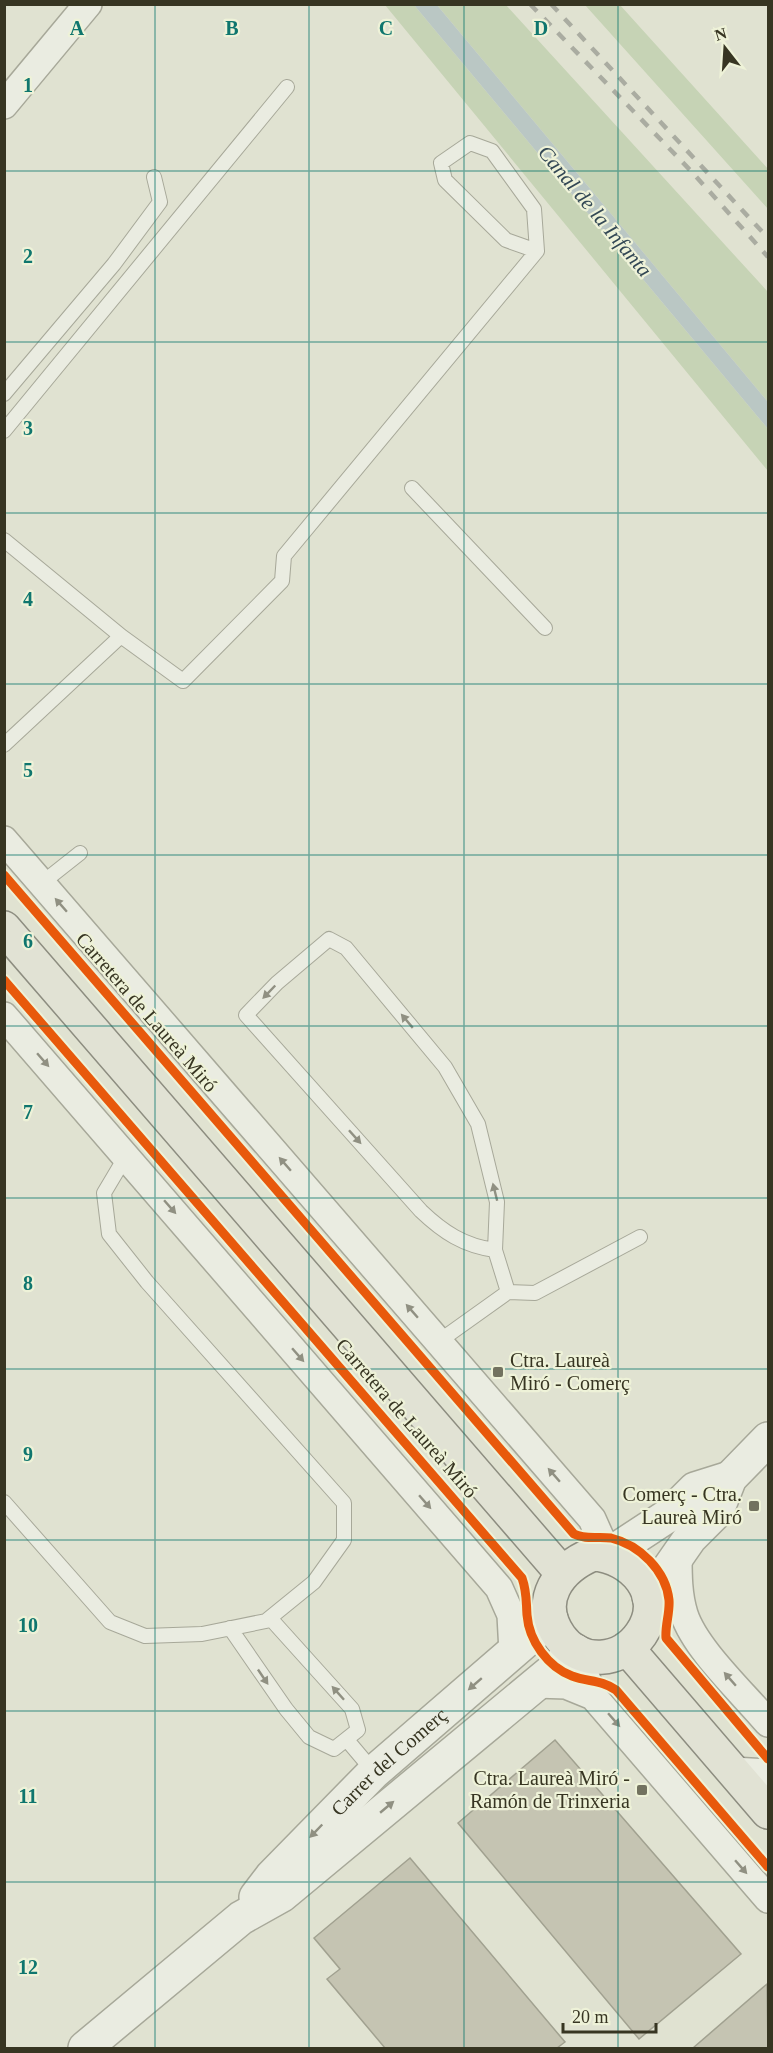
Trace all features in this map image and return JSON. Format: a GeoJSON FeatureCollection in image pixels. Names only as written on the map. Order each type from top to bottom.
{"type":"FeatureCollection","features":[{"type":"Feature","properties":{"kind":"main road","name":"Carretera de Laureà Miró"},"geometry":{"type":"LineString","coordinates":[[4,928],[562,1573]]}},
{"type":"Feature","properties":{"kind":"main road"},"geometry":{"type":"LineString","coordinates":[[593,1554],[608,1555],[622,1560],[637,1572],[649,1597],[647,1621],[641,1634],[627,1648],[609,1657],[594,1658],[576,1651],[560,1637],[551,1619],[548,1601],[552,1587],[562,1573],[576,1561],[593,1554]]}},
{"type":"Feature","properties":{"kind":"main road"},"geometry":{"type":"LineString","coordinates":[[627,1648],[768,1812]]}},
{"type":"Feature","properties":{"kind":"street"},"geometry":{"type":"LineString","coordinates":[[4,105],[88,4]]}},
{"type":"Feature","properties":{"kind":"street","name":"Carretera de Laureà Miró"},"geometry":{"type":"LineString","coordinates":[[4,840],[592,1519],[608,1555]]}},
{"type":"Feature","properties":{"kind":"street","name":"Carretera de Laureà Miró"},"geometry":{"type":"LineString","coordinates":[[4,1016],[499,1588],[511,1615],[513,1652]]}},
{"type":"Feature","properties":{"kind":"street"},"geometry":{"type":"LineString","coordinates":[[649,1597],[690,1538],[717,1511],[730,1478],[768,1439]]}},
{"type":"Feature","properties":{"kind":"street"},"geometry":{"type":"LineString","coordinates":[[608,1555],[669,1515],[695,1489],[730,1478]]}},
{"type":"Feature","properties":{"kind":"street"},"geometry":{"type":"LineString","coordinates":[[592,1519],[625,1529],[649,1528]]}},
{"type":"Feature","properties":{"kind":"street"},"geometry":{"type":"LineString","coordinates":[[678,1555],[679,1594],[684,1616],[694,1637],[768,1723]]}},
{"type":"Feature","properties":{"kind":"street","name":"Carrer del Comerç"},"geometry":{"type":"LineString","coordinates":[[241,1918],[272,1876],[374,1772],[551,1619]]}},
{"type":"Feature","properties":{"kind":"street"},"geometry":{"type":"LineString","coordinates":[[576,1651],[593,1696],[768,1899]]}},
{"type":"Feature","properties":{"kind":"street","name":"Carrer del Comerç"},"geometry":{"type":"LineString","coordinates":[[85,2049],[241,1918],[282,1895],[576,1651]]}},
{"type":"Feature","properties":{"kind":"street"},"geometry":{"type":"LineString","coordinates":[[536,1684],[566,1686],[593,1696]]}},
{"type":"Feature","properties":{"kind":"street"},"geometry":{"type":"LineString","coordinates":[[733,1771],[768,1773]]}},
{"type":"Feature","properties":{"kind":"lane"},"geometry":{"type":"LineString","coordinates":[[4,431],[287,87]]}},
{"type":"Feature","properties":{"kind":"lane"},"geometry":{"type":"LineString","coordinates":[[4,540],[121,636],[183,681],[282,581],[284,556],[537,251],[534,209],[492,150],[470,143],[441,163],[445,180],[506,240],[537,251]]}},
{"type":"Feature","properties":{"kind":"lane"},"geometry":{"type":"LineString","coordinates":[[4,394],[114,264],[159,202],[154,177]]}},
{"type":"Feature","properties":{"kind":"lane"},"geometry":{"type":"LineString","coordinates":[[412,488],[545,628]]}},
{"type":"Feature","properties":{"kind":"lane"},"geometry":{"type":"LineString","coordinates":[[4,745],[121,636]]}},
{"type":"Feature","properties":{"kind":"lane"},"geometry":{"type":"LineString","coordinates":[[42,883],[80,853]]}},
{"type":"Feature","properties":{"kind":"lane"},"geometry":{"type":"LineString","coordinates":[[495,1250],[474,1248],[435,1224],[246,1015],[277,983],[329,939],[346,948],[445,1067],[478,1124],[497,1202],[495,1250],[508,1292]]}},
{"type":"Feature","properties":{"kind":"lane"},"geometry":{"type":"LineString","coordinates":[[4,1502],[110,1622],[145,1636],[202,1634],[266,1621],[314,1582],[344,1540],[344,1503],[147,1282],[109,1234],[104,1193],[126,1156]]}},
{"type":"Feature","properties":{"kind":"lane"},"geometry":{"type":"LineString","coordinates":[[438,1342],[508,1292],[535,1293],[640,1237]]}},
{"type":"Feature","properties":{"kind":"lane"},"geometry":{"type":"LineString","coordinates":[[231,1628],[286,1709],[309,1737],[334,1749],[358,1730],[352,1709],[270,1618]]}},
{"type":"Feature","properties":{"kind":"lane"},"geometry":{"type":"LineString","coordinates":[[347,1740],[374,1772]]}},
{"type":"Feature","properties":{"kind":"green space"},"geometry":{"type":"Polygon","coordinates":[[[385,5],[414,5],[768,429],[768,471],[385,5]]]}},
{"type":"Feature","properties":{"kind":"green space"},"geometry":{"type":"Polygon","coordinates":[[[437,5],[506,5],[768,292],[768,402],[437,5]]]}},
{"type":"Feature","properties":{"kind":"green space"},"geometry":{"type":"Polygon","coordinates":[[[585,5],[620,5],[768,169],[768,209],[585,5]]]}},
{"type":"Feature","properties":{"kind":"water","name":"Canal de la Infanta"},"geometry":{"type":"Polygon","coordinates":[[[414,5],[437,5],[768,402],[768,429],[414,5]]]}},
{"type":"Feature","properties":{"kind":"building"},"geometry":{"type":"Polygon","coordinates":[[[555,1740],[741,1954],[639,2039],[458,1823],[555,1740]]]}},
{"type":"Feature","properties":{"kind":"building"},"geometry":{"type":"Polygon","coordinates":[[[410,1858],[565,2042],[557,2048],[385,2048],[327,1979],[340,1969],[314,1938],[410,1858]]]}},
{"type":"Feature","properties":{"kind":"building"},"geometry":{"type":"Polygon","coordinates":[[[767,1984],[768,2048],[693,2048],[767,1984]]]}},
{"type":"Feature","properties":{"kind":"railway"},"geometry":{"type":"LineString","coordinates":[[530,4],[692,172],[768,257]]}},
{"type":"Feature","properties":{"kind":"railway"},"geometry":{"type":"LineString","coordinates":[[551,4],[768,238]]}},
{"type":"Feature","properties":{"kind":"cycle path"},"geometry":{"type":"LineString","coordinates":[[4,875],[574,1534],[622,1541],[641,1553],[657,1569],[667,1589],[669,1600],[666,1638],[768,1759]]}},
{"type":"Feature","properties":{"kind":"cycle path"},"geometry":{"type":"LineString","coordinates":[[4,980],[522,1578],[526,1592],[529,1625],[541,1652],[563,1672],[605,1684],[616,1690],[768,1867]]}},
{"type":"Feature","properties":{"kind":"place","name":"Ctra. Laureà Miró - Comerç"},"geometry":{"type":"Point","coordinates":[498,1372]}},
{"type":"Feature","properties":{"kind":"place","name":"Comerç - Ctra. Laureà Miró"},"geometry":{"type":"Point","coordinates":[754,1506]}},
{"type":"Feature","properties":{"kind":"place","name":"Ctra. Laureà Miró - Ramón de Trinxeria"},"geometry":{"type":"Point","coordinates":[642,1790]}}]}
